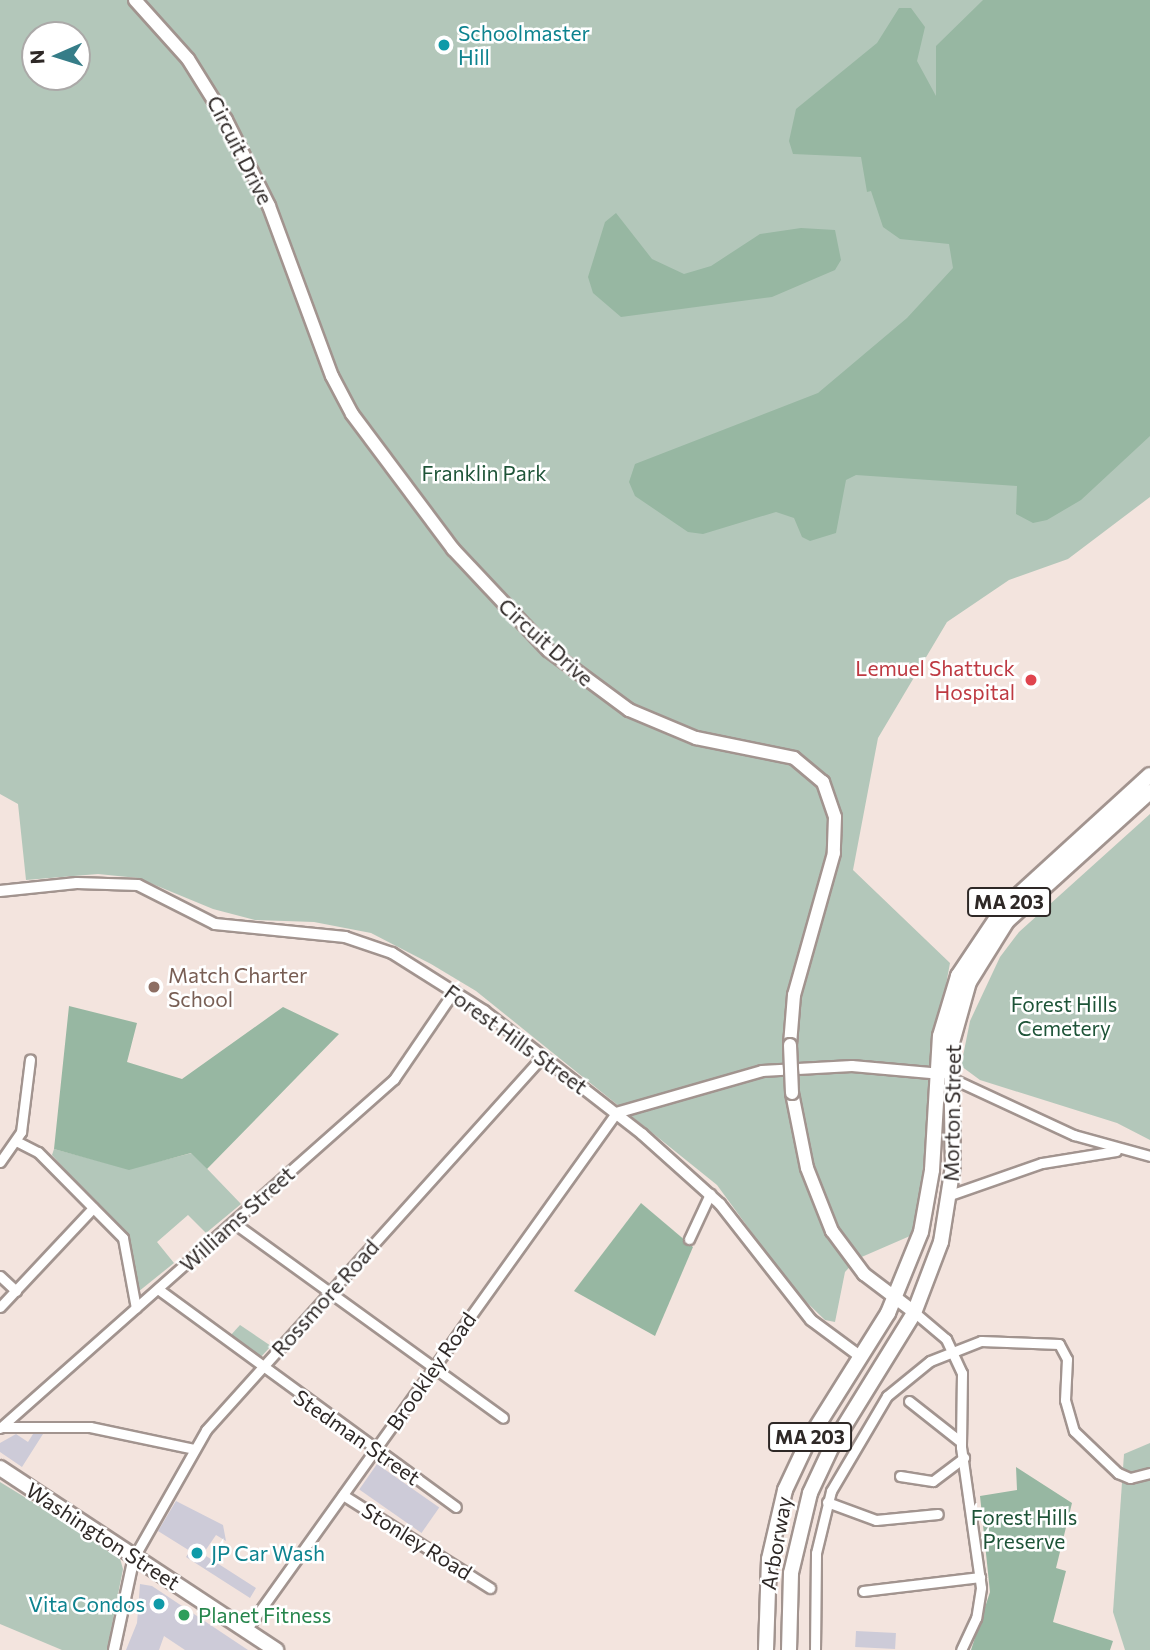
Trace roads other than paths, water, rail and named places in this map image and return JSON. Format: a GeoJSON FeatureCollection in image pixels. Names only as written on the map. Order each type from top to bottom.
{"type":"FeatureCollection","features":[{"type":"Feature","properties":{"kind":"main road","name":"Circuit Drive"},"geometry":{"type":"LineString","coordinates":[[135,0],[195,69],[226,120],[269,206],[332,376],[352,414],[453,549],[548,650],[622,705],[695,738],[794,758],[823,782],[835,817],[834,853],[794,995],[790,1045],[792,1093],[811,1180],[832,1231],[858,1267],[914,1312]]}},
{"type":"Feature","properties":{"kind":"main road","name":"Morton Street"},"geometry":{"type":"LineString","coordinates":[[914,1312],[938,1250],[950,1195],[944,1075],[947,1004],[980,936],[1010,901],[1150,775]]}},
{"type":"Feature","properties":{"kind":"main road","name":"Morton Street"},"geometry":{"type":"LineString","coordinates":[[896,1298],[927,1206],[944,1075],[957,1014],[990,942],[1150,792]]}},
{"type":"Feature","properties":{"kind":"main road","name":"Arborway"},"geometry":{"type":"LineString","coordinates":[[766,1650],[768,1566],[783,1498],[805,1446],[896,1298]]}},
{"type":"Feature","properties":{"kind":"main road","name":"Arborway"},"geometry":{"type":"LineString","coordinates":[[789,1650],[792,1564],[810,1493],[832,1446],[914,1312]]}},
{"type":"Feature","properties":{"kind":"main road","name":"Washington Street"},"geometry":{"type":"LineString","coordinates":[[0,1468],[272,1649]]}},
{"type":"Feature","properties":{"kind":"street","name":"Forest Hills Street"},"geometry":{"type":"LineString","coordinates":[[0,891],[77,883],[138,885],[215,924],[368,942],[454,991],[616,1113],[710,1194],[811,1320],[861,1357]]}},
{"type":"Feature","properties":{"kind":"street","name":"Williams Street"},"geometry":{"type":"LineString","coordinates":[[1,1428],[394,1079],[454,991]]}},
{"type":"Feature","properties":{"kind":"street","name":"Rossmore Road"},"geometry":{"type":"LineString","coordinates":[[135,1557],[194,1449],[541,1057]]}},
{"type":"Feature","properties":{"kind":"street"},"geometry":{"type":"LineString","coordinates":[[0,1162],[18,1142],[30,1060]]}},
{"type":"Feature","properties":{"kind":"street"},"geometry":{"type":"LineString","coordinates":[[616,1113],[762,1071],[852,1066],[944,1075],[1058,1129],[1150,1156]]}},
{"type":"Feature","properties":{"kind":"street","name":"Brookley Road"},"geometry":{"type":"LineString","coordinates":[[246,1630],[616,1113]]}},
{"type":"Feature","properties":{"kind":"street"},"geometry":{"type":"LineString","coordinates":[[18,1142],[38,1152],[127,1244],[136,1308]]}},
{"type":"Feature","properties":{"kind":"street"},"geometry":{"type":"LineString","coordinates":[[950,1195],[1042,1163],[1132,1152]]}},
{"type":"Feature","properties":{"kind":"street"},"geometry":{"type":"LineString","coordinates":[[689,1239],[710,1194]]}},
{"type":"Feature","properties":{"kind":"street"},"geometry":{"type":"LineString","coordinates":[[0,1307],[93,1208]]}},
{"type":"Feature","properties":{"kind":"street"},"geometry":{"type":"LineString","coordinates":[[234,1223],[503,1418]]}},
{"type":"Feature","properties":{"kind":"street"},"geometry":{"type":"LineString","coordinates":[[0,1276],[16,1291]]}},
{"type":"Feature","properties":{"kind":"street","name":"Stedman Street"},"geometry":{"type":"LineString","coordinates":[[158,1289],[262,1370],[456,1507]]}},
{"type":"Feature","properties":{"kind":"street"},"geometry":{"type":"LineString","coordinates":[[914,1312],[953,1350],[962,1373],[961,1442],[980,1577],[979,1611],[961,1650]]}},
{"type":"Feature","properties":{"kind":"street","name":"Arborway"},"geometry":{"type":"LineString","coordinates":[[815,1650],[816,1553],[827,1502],[844,1463],[887,1396],[917,1368],[953,1350],[981,1342],[1059,1344],[1067,1359],[1065,1400],[1074,1431],[1118,1473],[1130,1478],[1150,1474]]}},
{"type":"Feature","properties":{"kind":"street"},"geometry":{"type":"LineString","coordinates":[[909,1401],[961,1442]]}},
{"type":"Feature","properties":{"kind":"street"},"geometry":{"type":"LineString","coordinates":[[1,1428],[90,1427],[194,1449]]}},
{"type":"Feature","properties":{"kind":"street"},"geometry":{"type":"LineString","coordinates":[[901,1476],[933,1481],[964,1458]]}},
{"type":"Feature","properties":{"kind":"street","name":"Stonley Road"},"geometry":{"type":"LineString","coordinates":[[343,1495],[490,1587]]}},
{"type":"Feature","properties":{"kind":"street"},"geometry":{"type":"LineString","coordinates":[[827,1502],[876,1520],[938,1514]]}},
{"type":"Feature","properties":{"kind":"street"},"geometry":{"type":"LineString","coordinates":[[114,1650],[135,1557]]}},
{"type":"Feature","properties":{"kind":"street"},"geometry":{"type":"LineString","coordinates":[[863,1591],[980,1577]]}},
{"type":"Feature","properties":{"kind":"place","name":"Schoolmaster Hill"},"geometry":{"type":"Point","coordinates":[444,45]}},
{"type":"Feature","properties":{"kind":"place","name":"Lemuel Shattuck Hospital"},"geometry":{"type":"Point","coordinates":[1031,680]}},
{"type":"Feature","properties":{"kind":"place","name":"Match Charter School"},"geometry":{"type":"Point","coordinates":[154,987]}},
{"type":"Feature","properties":{"kind":"place","name":"JP Car Wash"},"geometry":{"type":"Point","coordinates":[197,1553]}},
{"type":"Feature","properties":{"kind":"place","name":"Vita Condos"},"geometry":{"type":"Point","coordinates":[159,1604]}},
{"type":"Feature","properties":{"kind":"place","name":"Planet Fitness"},"geometry":{"type":"Point","coordinates":[184,1615]}},
{"type":"Feature","properties":{"kind":"park label","name":"Franklin Park"},"geometry":{"type":"Point","coordinates":[484,473]}},
{"type":"Feature","properties":{"kind":"park label","name":"Forest Hills Cemetery"},"geometry":{"type":"Point","coordinates":[1064,1016]}},
{"type":"Feature","properties":{"kind":"park label","name":"Forest Hills Preserve"},"geometry":{"type":"Point","coordinates":[1024,1529]}}]}
